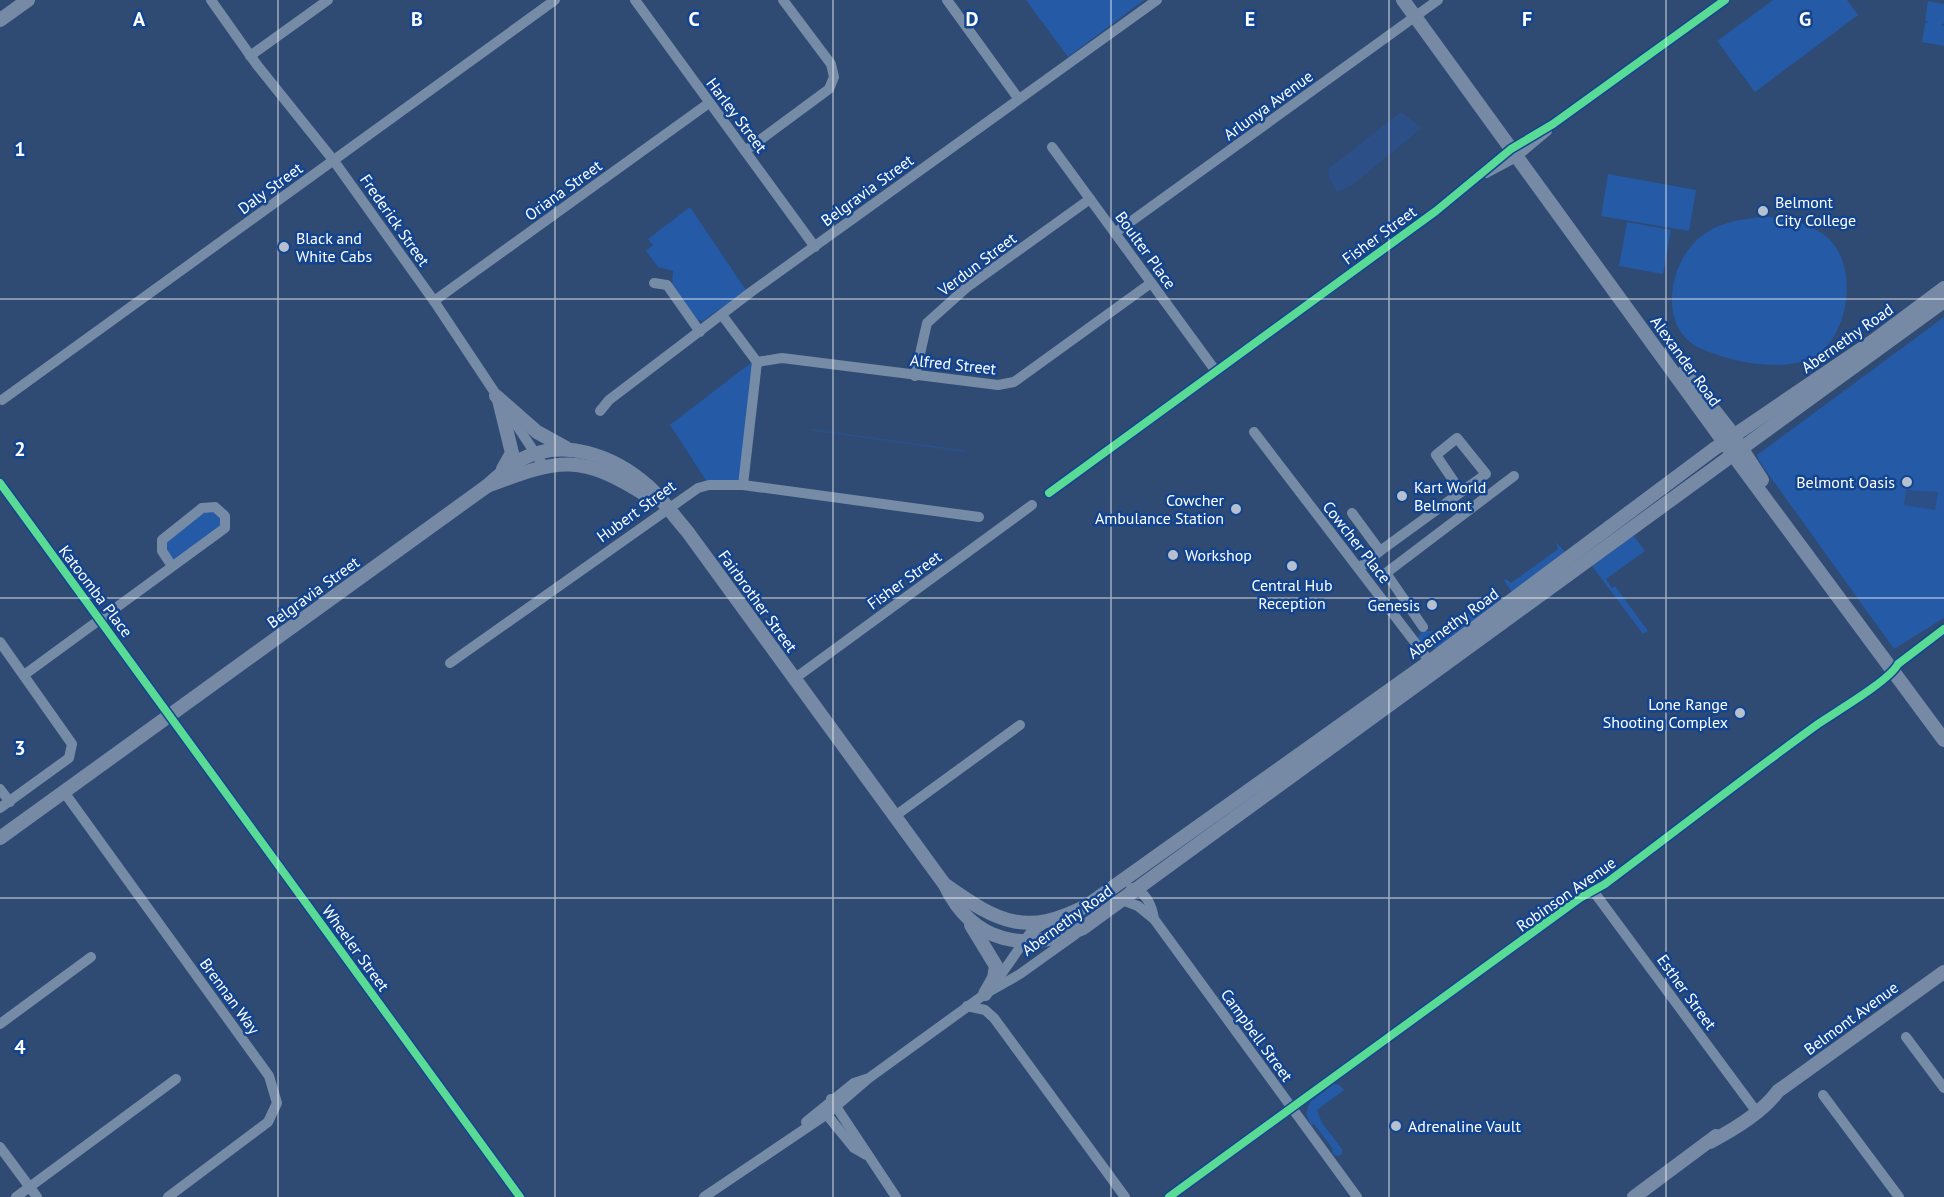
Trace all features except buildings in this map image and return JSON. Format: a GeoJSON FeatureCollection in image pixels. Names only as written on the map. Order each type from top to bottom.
{"type":"FeatureCollection","features":[{"type":"Feature","properties":{"kind":"main road"},"geometry":{"type":"LineString","coordinates":[[0,20],[28,0]]}},
{"type":"Feature","properties":{"kind":"main road","name":"Alexander Road"},"geometry":{"type":"LineString","coordinates":[[1403,0],[1418,15],[1729,439],[1944,740]]}},
{"type":"Feature","properties":{"kind":"main road","name":"Alexander Road"},"geometry":{"type":"LineString","coordinates":[[1412,0],[1418,15]]}},
{"type":"Feature","properties":{"kind":"main road","name":"Abernethy Road"},"geometry":{"type":"LineString","coordinates":[[1083,928],[1433,666],[1729,439],[1873,341],[1944,288]]}},
{"type":"Feature","properties":{"kind":"main road","name":"Abernethy Road"},"geometry":{"type":"LineString","coordinates":[[1048,921],[1071,914],[1112,888],[1433,666],[1944,302]]}},
{"type":"Feature","properties":{"kind":"main road"},"geometry":{"type":"LineString","coordinates":[[498,398],[537,432],[567,449]]}},
{"type":"Feature","properties":{"kind":"main road"},"geometry":{"type":"LineString","coordinates":[[498,398],[512,453],[501,474]]}},
{"type":"Feature","properties":{"kind":"main road","name":"Fairbrother Street"},"geometry":{"type":"LineString","coordinates":[[487,486],[518,461],[539,459],[548,449],[567,449],[597,456],[632,474],[649,487],[687,531],[945,885],[955,907],[965,917],[994,935],[1024,941],[1055,939],[1083,928]]}},
{"type":"Feature","properties":{"kind":"main road","name":"Belgravia Street"},"geometry":{"type":"LineString","coordinates":[[0,838],[487,486],[539,459],[599,470],[666,507]]}},
{"type":"Feature","properties":{"kind":"main road","name":"Alexander Road"},"geometry":{"type":"LineString","coordinates":[[1893,667],[1944,727]]}},
{"type":"Feature","properties":{"kind":"main road","name":"Fairbrother Street"},"geometry":{"type":"LineString","coordinates":[[945,885],[995,917],[1023,923],[1048,921]]}},
{"type":"Feature","properties":{"kind":"main road"},"geometry":{"type":"LineString","coordinates":[[965,917],[996,966],[988,991]]}},
{"type":"Feature","properties":{"kind":"main road","name":"Belmont Avenue"},"geometry":{"type":"LineString","coordinates":[[1634,1197],[1710,1142],[1754,1108],[1768,1094],[1778,1091],[1944,972]]}},
{"type":"Feature","properties":{"kind":"street","name":"Frederick Street"},"geometry":{"type":"LineString","coordinates":[[211,0],[250,56],[334,161],[434,301],[539,459]]}},
{"type":"Feature","properties":{"kind":"street"},"geometry":{"type":"LineString","coordinates":[[250,56],[328,0]]}},
{"type":"Feature","properties":{"kind":"street","name":"Daly Street"},"geometry":{"type":"LineString","coordinates":[[2,400],[555,0]]}},
{"type":"Feature","properties":{"kind":"street","name":"Harley Street"},"geometry":{"type":"LineString","coordinates":[[635,0],[815,247]]}},
{"type":"Feature","properties":{"kind":"street"},"geometry":{"type":"LineString","coordinates":[[745,151],[829,89],[834,77],[831,64],[783,0]]}},
{"type":"Feature","properties":{"kind":"street"},"geometry":{"type":"LineString","coordinates":[[947,0],[1018,98]]}},
{"type":"Feature","properties":{"kind":"street","name":"Belgravia Street"},"geometry":{"type":"LineString","coordinates":[[600,411],[609,400],[722,315],[1000,115],[1018,98],[1041,85],[1157,0]]}},
{"type":"Feature","properties":{"kind":"street","name":"Arlunya Avenue"},"geometry":{"type":"LineString","coordinates":[[1115,233],[1438,0]]}},
{"type":"Feature","properties":{"kind":"street","name":"Fisher Street"},"geometry":{"type":"LineString","coordinates":[[1049,493],[1725,0]]}},
{"type":"Feature","properties":{"kind":"street","name":"Oriana Street"},"geometry":{"type":"LineString","coordinates":[[434,301],[709,103]]}},
{"type":"Feature","properties":{"kind":"street","name":"Boulter Place"},"geometry":{"type":"LineString","coordinates":[[1053,147],[1215,370]]}},
{"type":"Feature","properties":{"kind":"street","name":"Verdun Street"},"geometry":{"type":"LineString","coordinates":[[915,376],[927,322],[966,288],[1090,199]]}},
{"type":"Feature","properties":{"kind":"street"},"geometry":{"type":"LineString","coordinates":[[668,273],[667,285],[700,332]]}},
{"type":"Feature","properties":{"kind":"street"},"geometry":{"type":"LineString","coordinates":[[654,283],[667,285]]}},
{"type":"Feature","properties":{"kind":"street","name":"Alfred Street"},"geometry":{"type":"LineString","coordinates":[[757,362],[782,358],[998,385],[1014,382],[1152,283]]}},
{"type":"Feature","properties":{"kind":"street"},"geometry":{"type":"LineString","coordinates":[[722,315],[757,362],[743,485]]}},
{"type":"Feature","properties":{"kind":"street","name":"Cowcher Place"},"geometry":{"type":"LineString","coordinates":[[1254,432],[1433,666]]}},
{"type":"Feature","properties":{"kind":"street"},"geometry":{"type":"LineString","coordinates":[[1359,568],[1380,551],[1461,492],[1485,474],[1457,438],[1436,455],[1461,492]]}},
{"type":"Feature","properties":{"kind":"street"},"geometry":{"type":"LineString","coordinates":[[1371,585],[1514,477]]}},
{"type":"Feature","properties":{"kind":"street","name":"Katoomba Place"},"geometry":{"type":"LineString","coordinates":[[0,483],[170,715]]}},
{"type":"Feature","properties":{"kind":"street","name":"Hubert Street"},"geometry":{"type":"LineString","coordinates":[[450,663],[666,507],[698,488],[709,485],[743,485],[980,517]]}},
{"type":"Feature","properties":{"kind":"street","name":"Fisher Street"},"geometry":{"type":"LineString","coordinates":[[794,679],[1032,505]]}},
{"type":"Feature","properties":{"kind":"street"},"geometry":{"type":"LineString","coordinates":[[24,675],[225,528],[225,516],[215,507],[202,508],[162,540],[162,551],[172,566]]}},
{"type":"Feature","properties":{"kind":"street"},"geometry":{"type":"LineString","coordinates":[[1352,513],[1380,551]]}},
{"type":"Feature","properties":{"kind":"street"},"geometry":{"type":"LineString","coordinates":[[1386,573],[1423,627]]}},
{"type":"Feature","properties":{"kind":"street","name":"Robinson Avenue"},"geometry":{"type":"LineString","coordinates":[[1168,1197],[1580,898],[1594,892],[1856,697],[1944,628]]}},
{"type":"Feature","properties":{"kind":"street"},"geometry":{"type":"LineString","coordinates":[[0,642],[72,744],[69,758],[0,808]]}},
{"type":"Feature","properties":{"kind":"street","name":"Wheeler Street"},"geometry":{"type":"LineString","coordinates":[[170,715],[520,1197]]}},
{"type":"Feature","properties":{"kind":"street"},"geometry":{"type":"LineString","coordinates":[[894,816],[1020,725]]}},
{"type":"Feature","properties":{"kind":"street"},"geometry":{"type":"LineString","coordinates":[[0,789],[10,802]]}},
{"type":"Feature","properties":{"kind":"street","name":"Brennan Way"},"geometry":{"type":"LineString","coordinates":[[64,792],[269,1076],[277,1103],[268,1122],[168,1197]]}},
{"type":"Feature","properties":{"kind":"street"},"geometry":{"type":"LineString","coordinates":[[1112,888],[1138,889]]}},
{"type":"Feature","properties":{"kind":"street","name":"Campbell Street"},"geometry":{"type":"LineString","coordinates":[[1138,889],[1153,909],[1154,919]]}},
{"type":"Feature","properties":{"kind":"street","name":"Esther Street"},"geometry":{"type":"LineString","coordinates":[[1594,892],[1754,1108]]}},
{"type":"Feature","properties":{"kind":"street","name":"Campbell Street"},"geometry":{"type":"LineString","coordinates":[[1122,900],[1138,906],[1154,919],[1357,1197]]}},
{"type":"Feature","properties":{"kind":"street","name":"Abernethy Road"},"geometry":{"type":"LineString","coordinates":[[988,991],[1030,933],[1048,921]]}},
{"type":"Feature","properties":{"kind":"street","name":"Abernethy Road"},"geometry":{"type":"LineString","coordinates":[[704,1197],[796,1133],[834,1103],[854,1083],[869,1078],[988,991],[1020,974],[1083,928]]}},
{"type":"Feature","properties":{"kind":"street"},"geometry":{"type":"LineString","coordinates":[[0,1023],[91,957]]}},
{"type":"Feature","properties":{"kind":"street"},"geometry":{"type":"LineString","coordinates":[[967,1006],[986,1010],[994,1018],[1125,1197]]}},
{"type":"Feature","properties":{"kind":"street"},"geometry":{"type":"LineString","coordinates":[[1906,1037],[1944,1088]]}},
{"type":"Feature","properties":{"kind":"street"},"geometry":{"type":"LineString","coordinates":[[16,1197],[176,1079]]}},
{"type":"Feature","properties":{"kind":"street"},"geometry":{"type":"LineString","coordinates":[[1823,1095],[1899,1197]]}},
{"type":"Feature","properties":{"kind":"street"},"geometry":{"type":"LineString","coordinates":[[834,1103],[859,1140],[866,1155],[896,1197]]}},
{"type":"Feature","properties":{"kind":"street"},"geometry":{"type":"LineString","coordinates":[[824,1111],[854,1148],[866,1155]]}},
{"type":"Feature","properties":{"kind":"street"},"geometry":{"type":"LineString","coordinates":[[0,1146],[37,1197]]}},
{"type":"Feature","properties":{"kind":"shaded area"},"geometry":{"type":"Polygon","coordinates":[[[1026,0],[1144,0],[1068,57],[1026,0]]]}},
{"type":"Feature","properties":{"kind":"shaded area"},"geometry":{"type":"Polygon","coordinates":[[[1773,0],[1847,0],[1858,15],[1755,92],[1717,41],[1773,0]]]}},
{"type":"Feature","properties":{"kind":"shaded area"},"geometry":{"type":"Polygon","coordinates":[[[1928,1],[1944,4],[1944,23],[1941,25],[1944,26],[1944,46],[1922,42],[1925,23],[1928,23],[1925,20],[1928,1]]]}},
{"type":"Feature","properties":{"kind":"shaded area"},"geometry":{"type":"Polygon","coordinates":[[[1401,112],[1422,128],[1350,187],[1337,192],[1328,176],[1329,168],[1401,112]]]}},
{"type":"Feature","properties":{"kind":"shaded area"},"geometry":{"type":"Polygon","coordinates":[[[1608,174],[1696,190],[1689,231],[1601,216],[1608,174]]]}},
{"type":"Feature","properties":{"kind":"shaded area"},"geometry":{"type":"Polygon","coordinates":[[[690,207],[746,290],[703,321],[695,319],[672,286],[673,271],[658,267],[646,251],[653,245],[648,239],[690,207]]]}},
{"type":"Feature","properties":{"kind":"shaded area"},"geometry":{"type":"Polygon","coordinates":[[[1770,217],[1794,221],[1823,234],[1839,252],[1845,268],[1847,286],[1841,323],[1833,339],[1821,351],[1799,363],[1781,365],[1752,363],[1715,354],[1696,346],[1684,336],[1676,323],[1673,309],[1672,293],[1675,278],[1688,250],[1698,239],[1723,224],[1770,217]]]}},
{"type":"Feature","properties":{"kind":"shaded area"},"geometry":{"type":"Polygon","coordinates":[[[1627,222],[1671,230],[1663,274],[1619,266],[1627,222]]]}},
{"type":"Feature","properties":{"kind":"shaded area"},"geometry":{"type":"Polygon","coordinates":[[[1944,317],[1944,618],[1894,649],[1759,461],[1757,455],[1944,317]]]}},
{"type":"Feature","properties":{"kind":"shaded area"},"geometry":{"type":"Polygon","coordinates":[[[756,359],[743,485],[709,485],[670,425],[756,359]]]}},
{"type":"Feature","properties":{"kind":"shaded area"},"geometry":{"type":"Polygon","coordinates":[[[1906,490],[1938,492],[1935,510],[1904,505],[1906,490]]]}},
{"type":"Feature","properties":{"kind":"shaded area"},"geometry":{"type":"Polygon","coordinates":[[[215,507],[223,517],[223,527],[172,566],[162,540],[202,508],[215,507]]]}},
{"type":"Feature","properties":{"kind":"shaded area"},"geometry":{"type":"Polygon","coordinates":[[[1633,535],[1645,551],[1606,579],[1612,588],[1615,586],[1648,631],[1643,634],[1592,566],[1633,535]]]}},
{"type":"Feature","properties":{"kind":"shaded area"},"geometry":{"type":"Polygon","coordinates":[[[1556,542],[1565,552],[1514,592],[1511,591],[1504,580],[1511,583],[1558,549],[1556,542]]]}},
{"type":"Feature","properties":{"kind":"shaded area"},"geometry":{"type":"Polygon","coordinates":[[[1494,587],[1502,601],[1439,648],[1425,648],[1417,639],[1422,631],[1433,631],[1438,636],[1493,596],[1489,591],[1494,587]]]}},
{"type":"Feature","properties":{"kind":"shaded area"},"geometry":{"type":"Polygon","coordinates":[[[1334,1084],[1344,1090],[1317,1110],[1322,1123],[1342,1149],[1342,1154],[1338,1156],[1333,1154],[1333,1149],[1314,1124],[1311,1125],[1306,1113],[1310,1102],[1334,1084]]]}},
{"type":"Feature","properties":{"kind":"waterway"},"geometry":{"type":"LineString","coordinates":[[813,430],[964,451]]}},
{"type":"Feature","properties":{"kind":"cycle path"},"geometry":{"type":"LineString","coordinates":[[1049,493],[1436,211],[1511,149],[1553,124],[1725,0]]}},
{"type":"Feature","properties":{"kind":"cycle path"},"geometry":{"type":"LineString","coordinates":[[0,483],[520,1197]]}},
{"type":"Feature","properties":{"kind":"cycle path"},"geometry":{"type":"LineString","coordinates":[[1169,1197],[1580,898],[1605,884],[1818,724],[1874,687],[1898,664],[1944,629]]}},
{"type":"Feature","properties":{"kind":"place","name":"Belmont City College"},"geometry":{"type":"Point","coordinates":[1763,211]}},
{"type":"Feature","properties":{"kind":"place","name":"Black and White Cabs"},"geometry":{"type":"Point","coordinates":[284,247]}},
{"type":"Feature","properties":{"kind":"place","name":"Belmont Oasis"},"geometry":{"type":"Point","coordinates":[1907,482]}},
{"type":"Feature","properties":{"kind":"place","name":"Kart World Belmont"},"geometry":{"type":"Point","coordinates":[1402,496]}},
{"type":"Feature","properties":{"kind":"place","name":"Cowcher Ambulance Station"},"geometry":{"type":"Point","coordinates":[1236,509]}},
{"type":"Feature","properties":{"kind":"place","name":"Workshop"},"geometry":{"type":"Point","coordinates":[1173,555]}},
{"type":"Feature","properties":{"kind":"place","name":"Central Hub Reception"},"geometry":{"type":"Point","coordinates":[1292,566]}},
{"type":"Feature","properties":{"kind":"place","name":"Genesis"},"geometry":{"type":"Point","coordinates":[1432,605]}},
{"type":"Feature","properties":{"kind":"place","name":"Lone Range Shooting Complex"},"geometry":{"type":"Point","coordinates":[1740,713]}},
{"type":"Feature","properties":{"kind":"place","name":"Adrenaline Vault"},"geometry":{"type":"Point","coordinates":[1396,1126]}}]}
